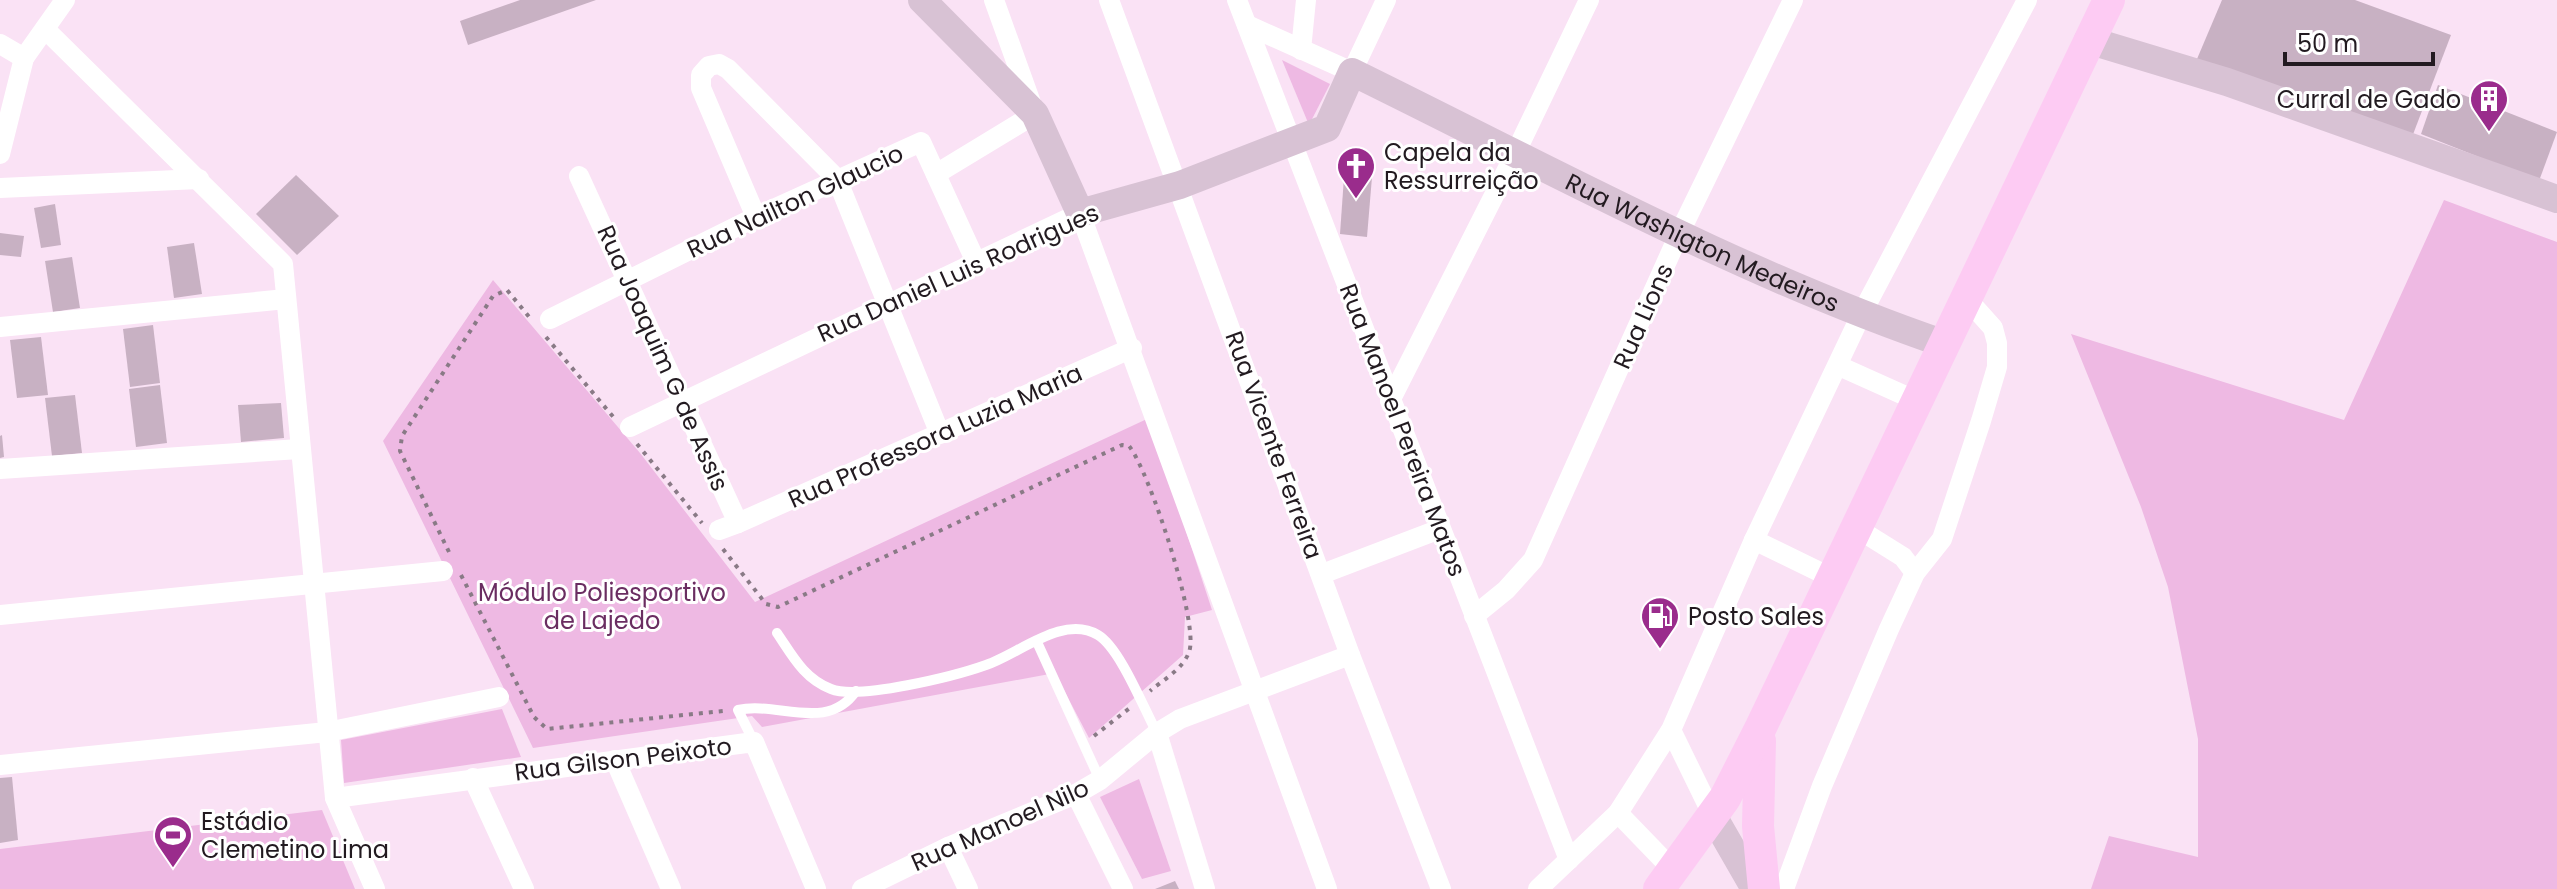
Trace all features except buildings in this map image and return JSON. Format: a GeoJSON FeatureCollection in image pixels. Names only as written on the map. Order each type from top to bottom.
{"type":"FeatureCollection","features":[{"type":"Feature","properties":{"kind":"main road"},"geometry":{"type":"LineString","coordinates":[[1667,880],[1713,816],[1761,727],[2108,0]]}},
{"type":"Feature","properties":{"kind":"main road"},"geometry":{"type":"LineString","coordinates":[[1761,727],[1758,818],[1764,889]]}},
{"type":"Feature","properties":{"kind":"street"},"geometry":{"type":"LineString","coordinates":[[0,154],[24,58],[65,0]]}},
{"type":"Feature","properties":{"kind":"street"},"geometry":{"type":"LineString","coordinates":[[922,0],[1035,114]]}},
{"type":"Feature","properties":{"kind":"street"},"geometry":{"type":"LineString","coordinates":[[994,0],[1035,114],[1080,213],[1132,348],[1327,889]]}},
{"type":"Feature","properties":{"kind":"street","name":"Rua Vicente Ferreira"},"geometry":{"type":"LineString","coordinates":[[1109,0],[1180,185],[1350,655],[1441,889]]}},
{"type":"Feature","properties":{"kind":"street","name":"Rua Manoel Pereira Matos"},"geometry":{"type":"LineString","coordinates":[[1237,0],[1569,860]]}},
{"type":"Feature","properties":{"kind":"street"},"geometry":{"type":"LineString","coordinates":[[1301,50],[1306,0]]}},
{"type":"Feature","properties":{"kind":"street"},"geometry":{"type":"LineString","coordinates":[[1352,72],[1386,0]]}},
{"type":"Feature","properties":{"kind":"street"},"geometry":{"type":"LineString","coordinates":[[1390,401],[1589,0]]}},
{"type":"Feature","properties":{"kind":"street","name":"Rua Lions"},"geometry":{"type":"LineString","coordinates":[[1474,616],[1506,590],[1533,560],[1680,232],[1793,0]]}},
{"type":"Feature","properties":{"kind":"street"},"geometry":{"type":"LineString","coordinates":[[1538,889],[1618,813],[1671,730],[1754,540],[1861,315],[2027,0]]}},
{"type":"Feature","properties":{"kind":"street","name":"Rua Washigton Medeiros"},"geometry":{"type":"LineString","coordinates":[[1247,25],[1861,315],[1945,344]]}},
{"type":"Feature","properties":{"kind":"street"},"geometry":{"type":"LineString","coordinates":[[45,29],[283,264],[335,798],[375,889]]}},
{"type":"Feature","properties":{"kind":"street"},"geometry":{"type":"LineString","coordinates":[[2088,40],[2227,82],[2557,199]]}},
{"type":"Feature","properties":{"kind":"street"},"geometry":{"type":"LineString","coordinates":[[0,44],[24,58]]}},
{"type":"Feature","properties":{"kind":"street"},"geometry":{"type":"LineString","coordinates":[[756,217],[701,88],[701,75],[709,66],[719,64],[728,69],[837,179],[940,434]]}},
{"type":"Feature","properties":{"kind":"street","name":"Rua Daniel Luis Rodrigues"},"geometry":{"type":"LineString","coordinates":[[625,428],[1080,213],[1180,185],[1327,128],[1352,72]]}},
{"type":"Feature","properties":{"kind":"street"},"geometry":{"type":"LineString","coordinates":[[936,174],[1035,114]]}},
{"type":"Feature","properties":{"kind":"street","name":"Rua Nailton Glaucio"},"geometry":{"type":"LineString","coordinates":[[550,319],[756,217],[921,142],[976,262]]}},
{"type":"Feature","properties":{"kind":"street","name":"Rua Joaquim G de Assis"},"geometry":{"type":"LineString","coordinates":[[579,176],[629,281],[680,402],[721,532]]}},
{"type":"Feature","properties":{"kind":"street"},"geometry":{"type":"LineString","coordinates":[[0,188],[199,179]]}},
{"type":"Feature","properties":{"kind":"street"},"geometry":{"type":"LineString","coordinates":[[1784,889],[1822,786],[1915,573],[1942,539],[1997,367],[1993,328],[1971,292]]}},
{"type":"Feature","properties":{"kind":"street"},"geometry":{"type":"LineString","coordinates":[[0,327],[286,299]]}},
{"type":"Feature","properties":{"kind":"street","name":"Rua Professora Luzia Maria"},"geometry":{"type":"LineString","coordinates":[[721,532],[1132,348]]}},
{"type":"Feature","properties":{"kind":"street"},"geometry":{"type":"LineString","coordinates":[[1839,366],[1917,401]]}},
{"type":"Feature","properties":{"kind":"street"},"geometry":{"type":"LineString","coordinates":[[0,469],[299,449]]}},
{"type":"Feature","properties":{"kind":"street"},"geometry":{"type":"LineString","coordinates":[[1855,527],[1903,557],[1915,573]]}},
{"type":"Feature","properties":{"kind":"street"},"geometry":{"type":"LineString","coordinates":[[1322,574],[1440,529]]}},
{"type":"Feature","properties":{"kind":"street"},"geometry":{"type":"LineString","coordinates":[[1754,540],[1830,577]]}},
{"type":"Feature","properties":{"kind":"street"},"geometry":{"type":"LineString","coordinates":[[0,615],[452,569]]}},
{"type":"Feature","properties":{"kind":"street","name":"Rua Manoel Nilo"},"geometry":{"type":"LineString","coordinates":[[862,889],[948,847],[1076,794],[1100,780],[1157,733],[1180,719],[1255,688],[1350,655]]}},
{"type":"Feature","properties":{"kind":"street"},"geometry":{"type":"LineString","coordinates":[[0,765],[327,732],[499,697]]}},
{"type":"Feature","properties":{"kind":"street"},"geometry":{"type":"LineString","coordinates":[[1671,730],[1713,816],[1755,889]]}},
{"type":"Feature","properties":{"kind":"street"},"geometry":{"type":"LineString","coordinates":[[1157,733],[1205,889]]}},
{"type":"Feature","properties":{"kind":"street","name":"Rua Gilson Peixoto"},"geometry":{"type":"LineString","coordinates":[[335,798],[754,742],[816,889]]}},
{"type":"Feature","properties":{"kind":"street"},"geometry":{"type":"LineString","coordinates":[[615,760],[671,889]]}},
{"type":"Feature","properties":{"kind":"street"},"geometry":{"type":"LineString","coordinates":[[473,778],[524,889]]}},
{"type":"Feature","properties":{"kind":"street"},"geometry":{"type":"LineString","coordinates":[[1076,794],[1123,889]]}},
{"type":"Feature","properties":{"kind":"street"},"geometry":{"type":"LineString","coordinates":[[1618,813],[1667,880]]}},
{"type":"Feature","properties":{"kind":"street"},"geometry":{"type":"LineString","coordinates":[[948,847],[968,889]]}},
{"type":"Feature","properties":{"kind":"lane"},"geometry":{"type":"LineString","coordinates":[[777,633],[811,677],[833,690],[856,691],[922,682],[986,665],[1077,628],[1102,637],[1110,644],[1157,733]]}},
{"type":"Feature","properties":{"kind":"lane"},"geometry":{"type":"LineString","coordinates":[[1037,642],[1100,780]]}},
{"type":"Feature","properties":{"kind":"lane"},"geometry":{"type":"LineString","coordinates":[[754,742],[738,710],[764,707],[808,716],[846,706],[856,691]]}},
{"type":"Feature","properties":{"kind":"path"},"geometry":{"type":"LineString","coordinates":[[738,710],[547,729],[534,717],[452,569],[400,451],[402,436],[493,296],[507,290],[625,428],[721,532],[766,604],[778,607],[1122,445],[1129,446],[1162,524],[1192,627],[1190,652],[1178,668],[1084,744]]}},
{"type":"Feature","properties":{"kind":"green space"},"geometry":{"type":"Polygon","coordinates":[[[1282,60],[1330,84],[1309,125],[1282,60]]]}},
{"type":"Feature","properties":{"kind":"green space"},"geometry":{"type":"Polygon","coordinates":[[[2444,200],[2557,242],[2557,889],[2091,889],[2109,836],[2198,857],[2198,739],[2168,587],[2141,507],[2071,334],[2344,420],[2444,200]]]}},
{"type":"Feature","properties":{"kind":"green space","name":"Módulo Poliesportivo de Lajedo"},"geometry":{"type":"Polygon","coordinates":[[[493,280],[640,453],[755,602],[1149,418],[1212,610],[1185,617],[1183,655],[1089,738],[1055,673],[762,727],[752,716],[533,748],[383,441],[493,280]]]}},
{"type":"Feature","properties":{"kind":"green space"},"geometry":{"type":"Polygon","coordinates":[[[502,709],[521,757],[344,783],[341,740],[502,709]]]}},
{"type":"Feature","properties":{"kind":"green space"},"geometry":{"type":"Polygon","coordinates":[[[1139,779],[1171,871],[1142,879],[1100,797],[1139,779]]]}},
{"type":"Feature","properties":{"kind":"green space","name":"Estádio Clemetino Lima"},"geometry":{"type":"Polygon","coordinates":[[[322,810],[355,889],[0,889],[0,849],[322,810]]]}},
{"type":"Feature","properties":{"kind":"place","name":"Curral de Gado"},"geometry":{"type":"Point","coordinates":[2489,133]}},
{"type":"Feature","properties":{"kind":"place","name":"Capela da Ressurreição"},"geometry":{"type":"Point","coordinates":[1356,200]}},
{"type":"Feature","properties":{"kind":"place","name":"Posto Sales"},"geometry":{"type":"Point","coordinates":[1660,650]}},
{"type":"Feature","properties":{"kind":"place","name":"Estádio Clemetino Lima"},"geometry":{"type":"Point","coordinates":[173,869]}}]}
